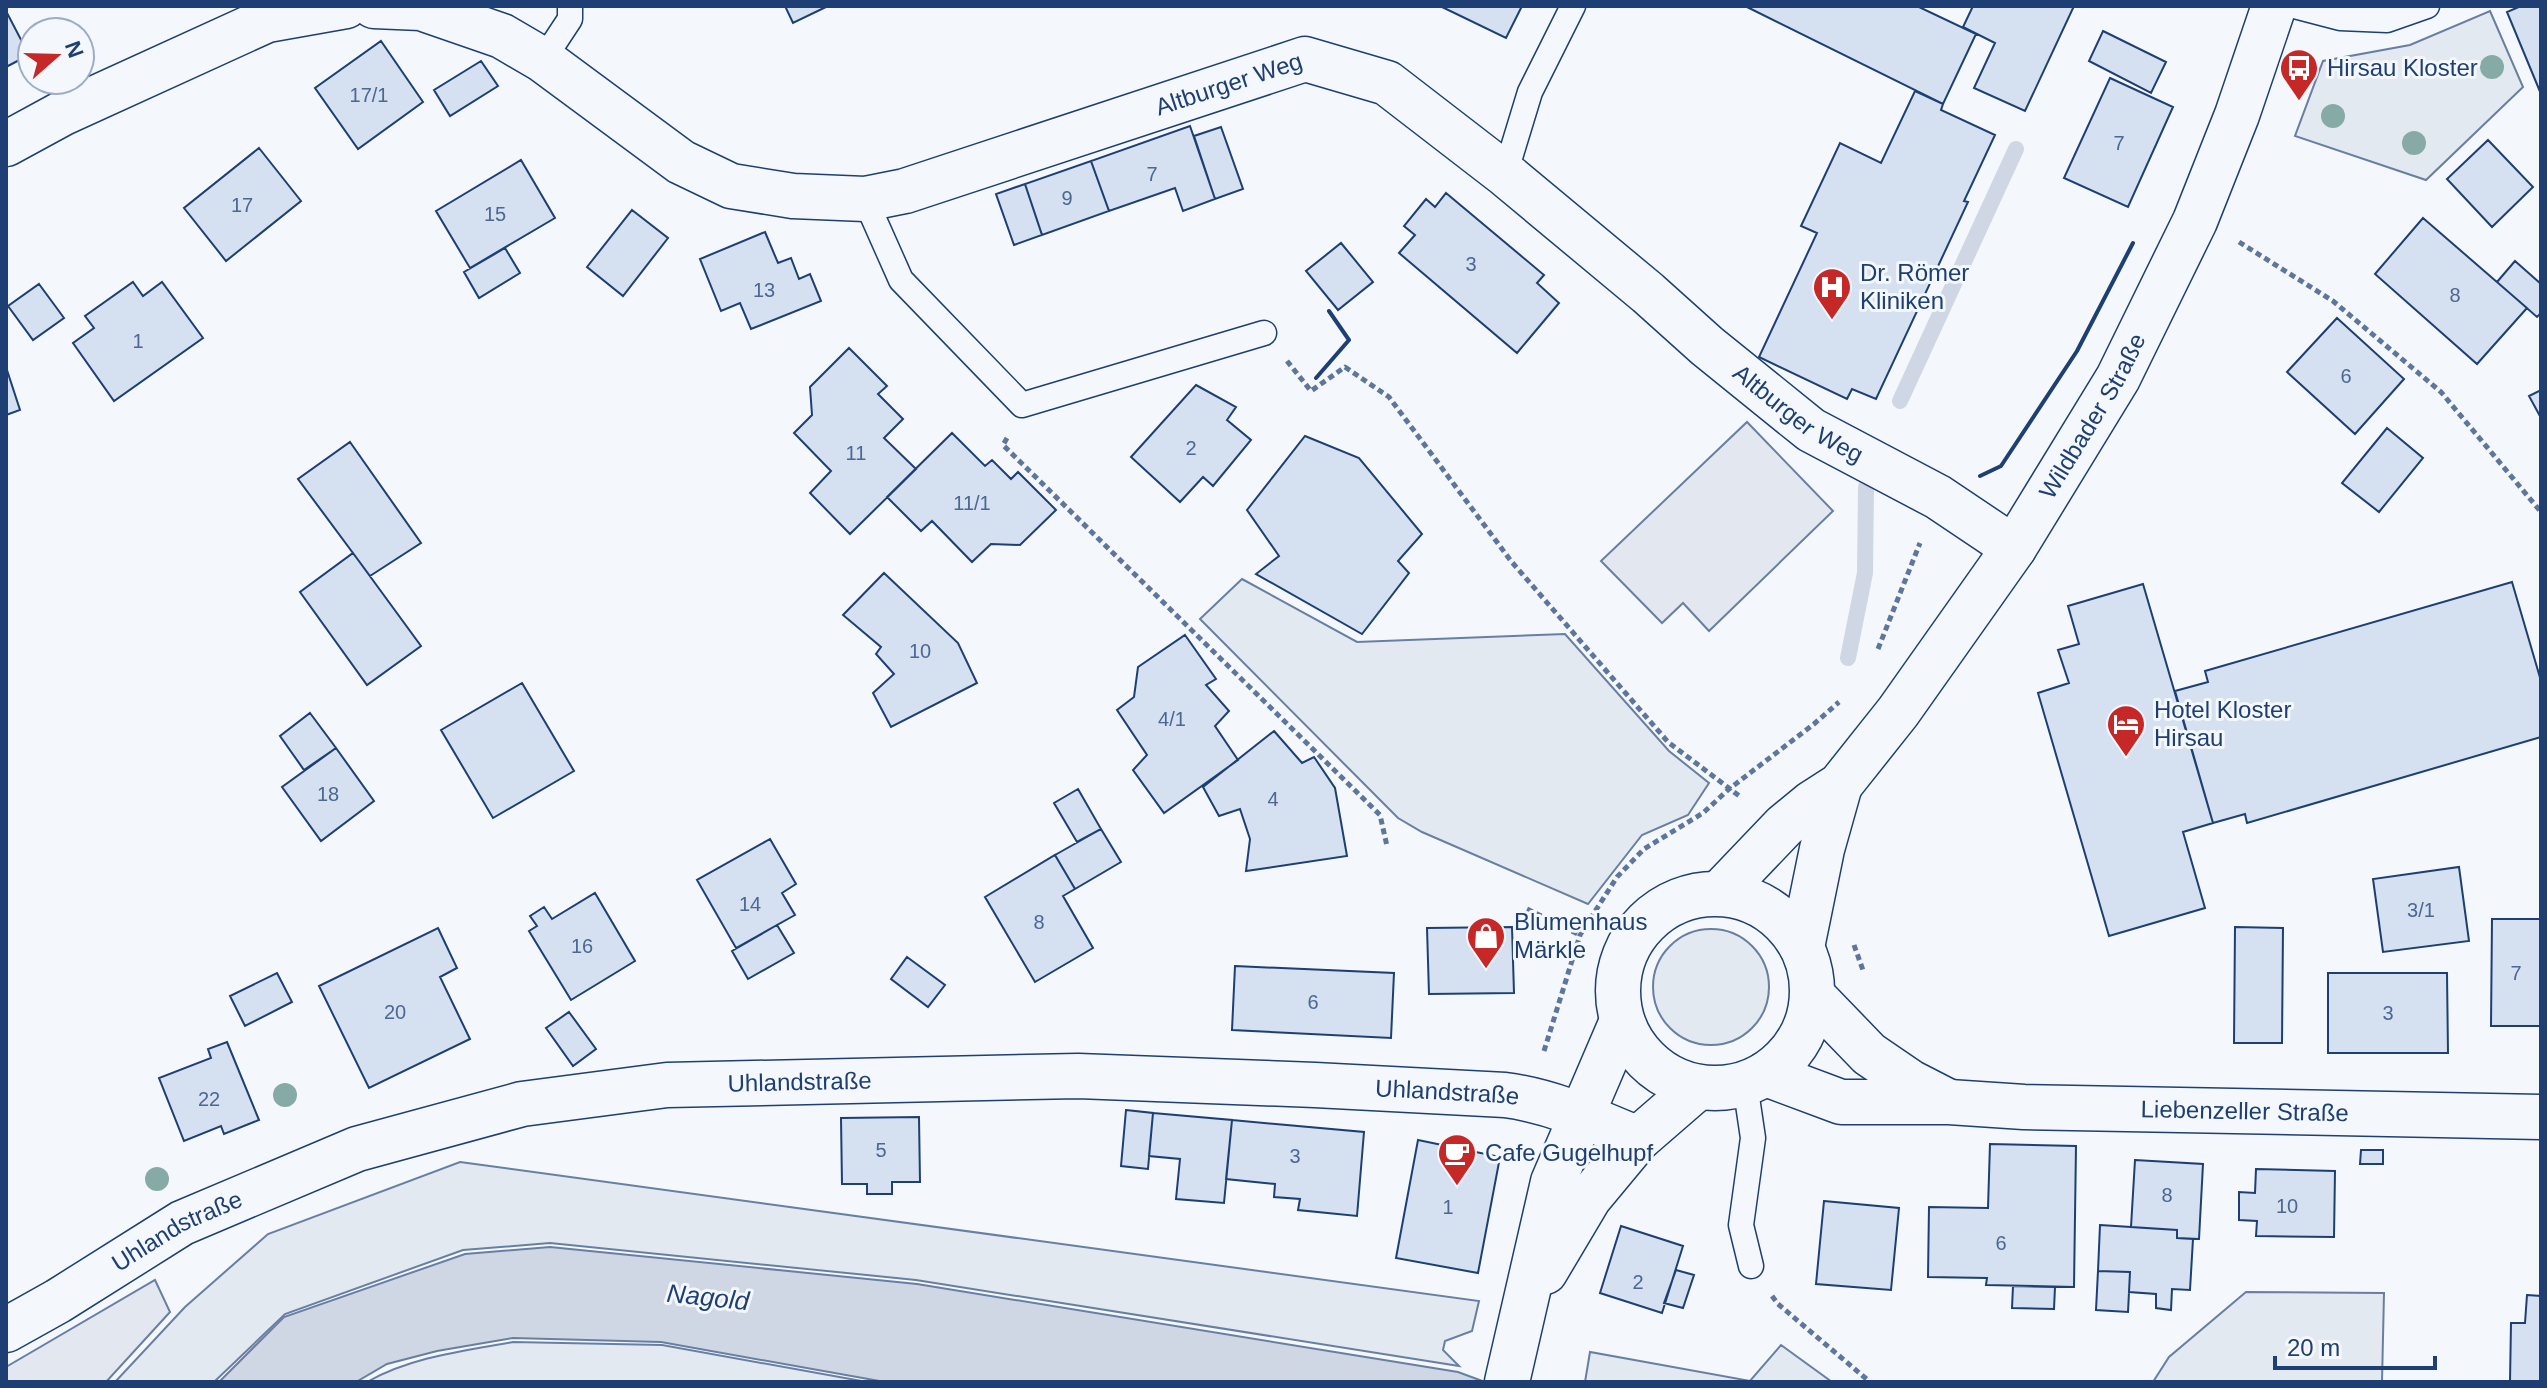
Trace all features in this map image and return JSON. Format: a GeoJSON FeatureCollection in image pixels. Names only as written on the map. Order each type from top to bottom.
{"type":"FeatureCollection","features":[{"type":"Feature","properties":{"kind":"street"},"geometry":{"type":"LineString","coordinates":[[6,144],[63,113],[267,20],[346,6]]}},
{"type":"Feature","properties":{"kind":"street","name":"Altburger Weg"},"geometry":{"type":"LineString","coordinates":[[374,6],[421,8],[502,36],[543,60],[681,162],[731,186],[793,196],[865,199],[905,191],[1305,59],[1387,83],[1505,174],[1811,430],[1938,497],[2014,548]]}},
{"type":"Feature","properties":{"kind":"street","name":"Wildbader Straße"},"geometry":{"type":"LineString","coordinates":[[1720,893],[1784,826],[1840,785],[1898,712],[2014,548],[2118,378],[2195,221],[2237,115],[2274,6]]}},
{"type":"Feature","properties":{"kind":"street","name":"Wildbader Straße"},"geometry":{"type":"LineString","coordinates":[[1802,947],[1822,849],[1840,785]]}},
{"type":"Feature","properties":{"kind":"street"},"geometry":{"type":"LineString","coordinates":[[1720,893],[1746,898],[1769,909],[1788,926],[1802,947],[1811,971],[1813,996],[1808,1020],[1799,1041],[1784,1060],[1755,1079],[1721,1089],[1698,1087],[1673,1079],[1651,1064],[1633,1045],[1622,1021],[1617,995],[1620,967],[1638,931],[1668,904],[1694,895],[1720,893]]}},
{"type":"Feature","properties":{"kind":"street","name":"Liebenzeller Straße"},"geometry":{"type":"LineString","coordinates":[[1813,996],[1869,1054],[1910,1082],[1949,1102]]}},
{"type":"Feature","properties":{"kind":"street"},"geometry":{"type":"LineString","coordinates":[[1507,1382],[1553,1182],[1622,1021]]}},
{"type":"Feature","properties":{"kind":"street","name":"Uhlandstraße"},"geometry":{"type":"LineString","coordinates":[[6,1330],[182,1223],[357,1149],[522,1104],[667,1085],[1078,1076],[1315,1085],[1530,1098],[1638,1139]]}},
{"type":"Feature","properties":{"kind":"street","name":"Liebenzeller Straße"},"geometry":{"type":"LineString","coordinates":[[1755,1079],[1841,1102],[2541,1117]]}},
{"type":"Feature","properties":{"kind":"street"},"geometry":{"type":"LineString","coordinates":[[1526,1305],[1589,1198],[1638,1139],[1698,1087]]}},
{"type":"Feature","properties":{"kind":"lane"},"geometry":{"type":"LineString","coordinates":[[543,60],[570,19],[570,6]]}},
{"type":"Feature","properties":{"kind":"lane"},"geometry":{"type":"LineString","coordinates":[[1505,174],[1530,92],[1573,6]]}},
{"type":"Feature","properties":{"kind":"lane"},"geometry":{"type":"LineString","coordinates":[[2294,6],[2340,18],[2387,20],[2427,6]]}},
{"type":"Feature","properties":{"kind":"lane"},"geometry":{"type":"LineString","coordinates":[[865,199],[901,280],[1022,405],[1264,333]]}},
{"type":"Feature","properties":{"kind":"lane"},"geometry":{"type":"LineString","coordinates":[[1751,1266],[1741,1225],[1753,1138],[1755,1079]]}},
{"type":"Feature","properties":{"kind":"path"},"geometry":{"type":"LineString","coordinates":[[2195,221],[2247,245],[2333,301],[2441,392],[2541,512]]}},
{"type":"Feature","properties":{"kind":"path"},"geometry":{"type":"LineString","coordinates":[[1264,333],[1311,391],[1345,367],[1389,397],[1521,573],[1668,742],[1784,826]]}},
{"type":"Feature","properties":{"kind":"path"},"geometry":{"type":"LineString","coordinates":[[1022,405],[1003,445],[1380,815],[1387,846]]}},
{"type":"Feature","properties":{"kind":"path"},"geometry":{"type":"LineString","coordinates":[[1874,657],[1938,497]]}},
{"type":"Feature","properties":{"kind":"path"},"geometry":{"type":"LineString","coordinates":[[1530,1098],[1580,935],[1617,877],[1644,849],[1703,813],[1847,694]]}},
{"type":"Feature","properties":{"kind":"path"},"geometry":{"type":"LineString","coordinates":[[1527,909],[1580,935]]}},
{"type":"Feature","properties":{"kind":"path"},"geometry":{"type":"LineString","coordinates":[[1853,934],[1865,976]]}},
{"type":"Feature","properties":{"kind":"path"},"geometry":{"type":"LineString","coordinates":[[1751,1266],[1778,1304],[1870,1382]]}},
{"type":"Feature","properties":{"kind":"shaded area"},"geometry":{"type":"Polygon","coordinates":[[[2490,11],[2523,87],[2426,180],[2295,136],[2323,61],[2410,45],[2490,11]]]}},
{"type":"Feature","properties":{"kind":"shaded area"},"geometry":{"type":"Polygon","coordinates":[[[1747,422],[1833,511],[1709,631],[1683,603],[1662,623],[1601,561],[1747,422]]]}},
{"type":"Feature","properties":{"kind":"shaded area"},"geometry":{"type":"Polygon","coordinates":[[[1242,579],[1357,642],[1565,634],[1669,751],[1709,783],[1688,815],[1642,835],[1588,904],[1422,832],[1398,818],[1200,619],[1242,579]]]}},
{"type":"Feature","properties":{"kind":"shaded area"},"geometry":{"type":"Polygon","coordinates":[[[1711,929],[1733,934],[1752,946],[1764,965],[1769,987],[1764,1009],[1752,1028],[1733,1040],[1711,1045],[1689,1040],[1670,1028],[1658,1009],[1653,987],[1658,965],[1670,946],[1689,934],[1711,929]]]}},
{"type":"Feature","properties":{"kind":"shaded area"},"geometry":{"type":"Polygon","coordinates":[[[460,1162],[1479,1301],[1472,1331],[1445,1341],[1443,1350],[1459,1366],[916,1280],[550,1243],[463,1250],[285,1314],[214,1382],[115,1382],[185,1307],[268,1234],[460,1162]]]}},
{"type":"Feature","properties":{"kind":"shaded area"},"geometry":{"type":"Polygon","coordinates":[[[155,1280],[170,1312],[106,1382],[6,1382],[6,1367],[155,1280]]]}},
{"type":"Feature","properties":{"kind":"shaded area"},"geometry":{"type":"Polygon","coordinates":[[[2246,1292],[2384,1293],[2382,1382],[2153,1382],[2169,1357],[2246,1292]]]}},
{"type":"Feature","properties":{"kind":"shaded area"},"geometry":{"type":"Polygon","coordinates":[[[513,1342],[662,1345],[867,1382],[367,1382],[419,1361],[513,1342]]]}},
{"type":"Feature","properties":{"kind":"shaded area"},"geometry":{"type":"Polygon","coordinates":[[[1781,1345],[1832,1382],[1585,1382],[1590,1352],[1750,1381],[1781,1345]]]}},
{"type":"Feature","properties":{"kind":"water","name":"Nagold"},"geometry":{"type":"Polygon","coordinates":[[[550,1247],[917,1284],[1458,1372],[1485,1382],[885,1382],[661,1342],[513,1338],[437,1351],[387,1364],[356,1382],[219,1382],[284,1317],[465,1254],[550,1247]]]}},
{"type":"Feature","properties":{"kind":"building"},"geometry":{"type":"Polygon","coordinates":[[[785,6],[828,6],[793,23],[785,6]]]}},
{"type":"Feature","properties":{"kind":"building"},"geometry":{"type":"Polygon","coordinates":[[[1440,6],[1522,6],[1506,38],[1440,6]]]}},
{"type":"Feature","properties":{"kind":"building"},"geometry":{"type":"Polygon","coordinates":[[[1745,6],[1917,6],[1976,34],[1943,104],[1745,6]]]}},
{"type":"Feature","properties":{"kind":"building"},"geometry":{"type":"Polygon","coordinates":[[[1973,6],[2074,6],[2025,111],[1974,88],[1995,43],[1963,27],[1973,6]]]}},
{"type":"Feature","properties":{"kind":"building"},"geometry":{"type":"Polygon","coordinates":[[[2521,6],[2541,6],[2541,94],[2507,12],[2521,6]]]}},
{"type":"Feature","properties":{"kind":"building"},"geometry":{"type":"Polygon","coordinates":[[[6,11],[16,30],[16,62],[6,67],[6,11]]]}},
{"type":"Feature","properties":{"kind":"building"},"geometry":{"type":"Polygon","coordinates":[[[2103,31],[2166,62],[2151,93],[2089,61],[2103,31]]]}},
{"type":"Feature","properties":{"kind":"building"},"geometry":{"type":"Polygon","coordinates":[[[381,41],[423,102],[358,149],[315,88],[381,41]]]}},
{"type":"Feature","properties":{"kind":"building"},"geometry":{"type":"Polygon","coordinates":[[[481,61],[498,86],[450,116],[434,90],[481,61]]]}},
{"type":"Feature","properties":{"kind":"building"},"geometry":{"type":"Polygon","coordinates":[[[2110,78],[2173,107],[2128,207],[2064,178],[2110,78]]]}},
{"type":"Feature","properties":{"kind":"building"},"geometry":{"type":"Polygon","coordinates":[[[1915,91],[1943,104],[1941,110],[1995,135],[1964,201],[1968,202],[1876,399],[1852,389],[1847,399],[1759,357],[1817,233],[1801,226],[1840,143],[1881,163],[1915,91]]]}},
{"type":"Feature","properties":{"kind":"building"},"geometry":{"type":"Polygon","coordinates":[[[1190,126],[1215,199],[1183,211],[1175,188],[1109,211],[1091,161],[1190,126]]]}},
{"type":"Feature","properties":{"kind":"building"},"geometry":{"type":"Polygon","coordinates":[[[1221,127],[1243,189],[1215,199],[1194,136],[1221,127]]]}},
{"type":"Feature","properties":{"kind":"building"},"geometry":{"type":"Polygon","coordinates":[[[2488,140],[2533,187],[2492,227],[2447,179],[2488,140]]]}},
{"type":"Feature","properties":{"kind":"building"},"geometry":{"type":"Polygon","coordinates":[[[259,148],[301,201],[226,261],[184,208],[259,148]]]}},
{"type":"Feature","properties":{"kind":"building"},"geometry":{"type":"Polygon","coordinates":[[[521,160],[555,218],[470,268],[436,211],[521,160]]]}},
{"type":"Feature","properties":{"kind":"building"},"geometry":{"type":"Polygon","coordinates":[[[1091,161],[1109,211],[1042,235],[1025,184],[1091,161]]]}},
{"type":"Feature","properties":{"kind":"building"},"geometry":{"type":"Polygon","coordinates":[[[1025,184],[1042,235],[1014,245],[996,194],[1025,184]]]}},
{"type":"Feature","properties":{"kind":"building"},"geometry":{"type":"Polygon","coordinates":[[[1446,193],[1544,275],[1537,283],[1559,303],[1517,353],[1399,253],[1415,235],[1404,226],[1426,199],[1435,207],[1446,193]]]}},
{"type":"Feature","properties":{"kind":"building"},"geometry":{"type":"Polygon","coordinates":[[[632,210],[668,238],[623,296],[587,267],[632,210]]]}},
{"type":"Feature","properties":{"kind":"building"},"geometry":{"type":"Polygon","coordinates":[[[2423,218],[2527,308],[2477,364],[2375,274],[2423,218]]]}},
{"type":"Feature","properties":{"kind":"building"},"geometry":{"type":"Polygon","coordinates":[[[765,232],[778,263],[791,258],[799,279],[810,274],[821,301],[751,329],[740,303],[721,311],[700,259],[765,232]]]}},
{"type":"Feature","properties":{"kind":"building"},"geometry":{"type":"Polygon","coordinates":[[[1341,243],[1373,282],[1338,310],[1306,271],[1341,243]]]}},
{"type":"Feature","properties":{"kind":"building"},"geometry":{"type":"Polygon","coordinates":[[[505,248],[520,273],[479,298],[464,272],[505,248]]]}},
{"type":"Feature","properties":{"kind":"building"},"geometry":{"type":"Polygon","coordinates":[[[2515,261],[2541,284],[2541,313],[2537,317],[2497,282],[2515,261]]]}},
{"type":"Feature","properties":{"kind":"building"},"geometry":{"type":"Polygon","coordinates":[[[133,282],[143,296],[162,282],[203,338],[114,401],[73,343],[94,328],[85,316],[133,282]]]}},
{"type":"Feature","properties":{"kind":"building"},"geometry":{"type":"Polygon","coordinates":[[[39,284],[64,318],[33,340],[8,306],[39,284]]]}},
{"type":"Feature","properties":{"kind":"building"},"geometry":{"type":"Polygon","coordinates":[[[2337,318],[2404,379],[2355,434],[2287,372],[2337,318]]]}},
{"type":"Feature","properties":{"kind":"building"},"geometry":{"type":"Polygon","coordinates":[[[849,348],[887,386],[878,394],[903,419],[884,438],[916,469],[850,534],[810,493],[831,471],[794,433],[812,415],[810,387],[849,348]]]}},
{"type":"Feature","properties":{"kind":"building"},"geometry":{"type":"Polygon","coordinates":[[[6,367],[20,410],[6,415],[6,367]]]}},
{"type":"Feature","properties":{"kind":"building"},"geometry":{"type":"Polygon","coordinates":[[[1196,385],[1236,407],[1227,420],[1251,440],[1213,486],[1203,477],[1180,502],[1131,457],[1196,385]]]}},
{"type":"Feature","properties":{"kind":"building"},"geometry":{"type":"Polygon","coordinates":[[[2541,390],[2541,418],[2529,396],[2541,390]]]}},
{"type":"Feature","properties":{"kind":"building"},"geometry":{"type":"Polygon","coordinates":[[[2387,428],[2423,458],[2379,512],[2342,483],[2387,428]]]}},
{"type":"Feature","properties":{"kind":"building"},"geometry":{"type":"Polygon","coordinates":[[[952,433],[985,466],[992,460],[1011,479],[1018,472],[1056,510],[1020,545],[991,544],[972,562],[932,521],[921,531],[887,497],[952,433]]]}},
{"type":"Feature","properties":{"kind":"building"},"geometry":{"type":"Polygon","coordinates":[[[1305,436],[1359,458],[1422,534],[1398,561],[1409,573],[1362,634],[1256,574],[1279,556],[1247,510],[1305,436]]]}},
{"type":"Feature","properties":{"kind":"building"},"geometry":{"type":"Polygon","coordinates":[[[350,442],[421,543],[370,576],[298,479],[350,442]]]}},
{"type":"Feature","properties":{"kind":"building"},"geometry":{"type":"Polygon","coordinates":[[[353,553],[421,646],[367,685],[300,592],[353,553]]]}},
{"type":"Feature","properties":{"kind":"building"},"geometry":{"type":"Polygon","coordinates":[[[884,573],[958,643],[977,683],[891,727],[873,693],[894,674],[876,654],[881,647],[843,615],[884,573]]]}},
{"type":"Feature","properties":{"kind":"building"},"geometry":{"type":"Polygon","coordinates":[[[2512,582],[2541,681],[2541,737],[2247,823],[2245,814],[2213,823],[2175,691],[2208,682],[2205,671],[2512,582]]]}},
{"type":"Feature","properties":{"kind":"building","name":"Hotel Kloster Hirsau"},"geometry":{"type":"Polygon","coordinates":[[[2143,584],[2213,823],[2183,832],[2205,908],[2109,936],[2038,693],[2069,683],[2058,650],[2079,644],[2068,606],[2143,584]]]}},
{"type":"Feature","properties":{"kind":"building"},"geometry":{"type":"Polygon","coordinates":[[[1185,635],[1216,679],[1206,685],[1229,711],[1215,726],[1238,760],[1164,813],[1133,770],[1147,755],[1117,710],[1134,697],[1138,667],[1185,635]]]}},
{"type":"Feature","properties":{"kind":"building"},"geometry":{"type":"Polygon","coordinates":[[[522,683],[574,771],[493,818],[441,730],[522,683]]]}},
{"type":"Feature","properties":{"kind":"building"},"geometry":{"type":"Polygon","coordinates":[[[310,713],[336,748],[304,770],[280,736],[310,713]]]}},
{"type":"Feature","properties":{"kind":"building"},"geometry":{"type":"Polygon","coordinates":[[[1274,731],[1302,763],[1314,757],[1335,788],[1347,856],[1246,871],[1250,839],[1240,809],[1219,816],[1203,787],[1274,731]]]}},
{"type":"Feature","properties":{"kind":"building"},"geometry":{"type":"Polygon","coordinates":[[[336,748],[374,801],[321,841],[282,787],[336,748]]]}},
{"type":"Feature","properties":{"kind":"building"},"geometry":{"type":"Polygon","coordinates":[[[1078,789],[1101,829],[1077,842],[1054,803],[1078,789]]]}},
{"type":"Feature","properties":{"kind":"building"},"geometry":{"type":"Polygon","coordinates":[[[1101,829],[1121,862],[1075,889],[1055,855],[1101,829]]]}},
{"type":"Feature","properties":{"kind":"building"},"geometry":{"type":"Polygon","coordinates":[[[770,839],[796,884],[782,893],[795,915],[736,948],[697,880],[770,839]]]}},
{"type":"Feature","properties":{"kind":"building"},"geometry":{"type":"Polygon","coordinates":[[[1055,855],[1075,889],[1063,896],[1093,948],[1035,982],[985,897],[1055,855]]]}},
{"type":"Feature","properties":{"kind":"building"},"geometry":{"type":"Polygon","coordinates":[[[2459,867],[2469,941],[2383,952],[2373,879],[2459,867]]]}},
{"type":"Feature","properties":{"kind":"building"},"geometry":{"type":"Polygon","coordinates":[[[595,893],[635,961],[571,1000],[529,931],[537,926],[530,916],[544,907],[552,919],[595,893]]]}},
{"type":"Feature","properties":{"kind":"building"},"geometry":{"type":"Polygon","coordinates":[[[2492,919],[2541,919],[2541,1026],[2491,1026],[2492,919]]]}},
{"type":"Feature","properties":{"kind":"building"},"geometry":{"type":"Polygon","coordinates":[[[777,925],[794,953],[748,979],[732,951],[777,925]]]}},
{"type":"Feature","properties":{"kind":"building"},"geometry":{"type":"Polygon","coordinates":[[[1512,927],[1514,993],[1429,994],[1427,928],[1512,927]]]}},
{"type":"Feature","properties":{"kind":"building"},"geometry":{"type":"Polygon","coordinates":[[[2235,927],[2283,928],[2282,1043],[2234,1043],[2235,927]]]}},
{"type":"Feature","properties":{"kind":"building"},"geometry":{"type":"Polygon","coordinates":[[[438,928],[457,968],[440,977],[470,1039],[369,1088],[319,986],[438,928]]]}},
{"type":"Feature","properties":{"kind":"building"},"geometry":{"type":"Polygon","coordinates":[[[907,957],[945,985],[928,1007],[891,979],[907,957]]]}},
{"type":"Feature","properties":{"kind":"building"},"geometry":{"type":"Polygon","coordinates":[[[1235,966],[1394,973],[1391,1038],[1232,1030],[1235,966]]]}},
{"type":"Feature","properties":{"kind":"building"},"geometry":{"type":"Polygon","coordinates":[[[277,973],[292,1002],[245,1026],[230,996],[277,973]]]}},
{"type":"Feature","properties":{"kind":"building"},"geometry":{"type":"Polygon","coordinates":[[[2328,973],[2447,973],[2448,1053],[2328,1053],[2328,973]]]}},
{"type":"Feature","properties":{"kind":"building"},"geometry":{"type":"Polygon","coordinates":[[[569,1012],[596,1049],[573,1066],[546,1028],[569,1012]]]}},
{"type":"Feature","properties":{"kind":"building"},"geometry":{"type":"Polygon","coordinates":[[[227,1042],[259,1120],[224,1134],[221,1126],[184,1141],[159,1078],[211,1058],[208,1049],[227,1042]]]}},
{"type":"Feature","properties":{"kind":"building"},"geometry":{"type":"Polygon","coordinates":[[[1126,1110],[1153,1113],[1148,1169],[1121,1166],[1126,1110]]]}},
{"type":"Feature","properties":{"kind":"building"},"geometry":{"type":"Polygon","coordinates":[[[1153,1113],[1232,1120],[1224,1203],[1176,1199],[1180,1159],[1149,1156],[1153,1113]]]}},
{"type":"Feature","properties":{"kind":"building"},"geometry":{"type":"Polygon","coordinates":[[[919,1117],[920,1182],[892,1182],[892,1194],[867,1194],[867,1184],[842,1184],[841,1118],[919,1117]]]}},
{"type":"Feature","properties":{"kind":"building"},"geometry":{"type":"Polygon","coordinates":[[[1232,1120],[1364,1132],[1357,1216],[1298,1210],[1300,1199],[1274,1197],[1275,1184],[1226,1179],[1232,1120]]]}},
{"type":"Feature","properties":{"kind":"building"},"geometry":{"type":"Polygon","coordinates":[[[1418,1140],[1500,1157],[1478,1273],[1396,1258],[1418,1140]]]}},
{"type":"Feature","properties":{"kind":"building"},"geometry":{"type":"Polygon","coordinates":[[[1990,1144],[2076,1146],[2074,1287],[1986,1285],[1987,1278],[1928,1277],[1929,1207],[1988,1208],[1990,1144]]]}},
{"type":"Feature","properties":{"kind":"building"},"geometry":{"type":"Polygon","coordinates":[[[2361,1150],[2383,1150],[2383,1164],[2360,1164],[2361,1150]]]}},
{"type":"Feature","properties":{"kind":"building"},"geometry":{"type":"Polygon","coordinates":[[[2135,1160],[2203,1164],[2199,1239],[2177,1238],[2177,1230],[2131,1227],[2135,1160]]]}},
{"type":"Feature","properties":{"kind":"building"},"geometry":{"type":"Polygon","coordinates":[[[2256,1169],[2335,1171],[2334,1237],[2256,1236],[2257,1221],[2239,1220],[2239,1192],[2255,1193],[2256,1169]]]}},
{"type":"Feature","properties":{"kind":"building"},"geometry":{"type":"Polygon","coordinates":[[[1824,1201],[1899,1208],[1891,1290],[1816,1284],[1824,1201]]]}},
{"type":"Feature","properties":{"kind":"building"},"geometry":{"type":"Polygon","coordinates":[[[2100,1225],[2177,1230],[2177,1238],[2193,1239],[2190,1290],[2172,1289],[2171,1310],[2156,1308],[2156,1294],[2129,1292],[2130,1272],[2098,1271],[2100,1225]]]}},
{"type":"Feature","properties":{"kind":"building"},"geometry":{"type":"Polygon","coordinates":[[[1621,1226],[1683,1246],[1662,1313],[1600,1293],[1621,1226]]]}},
{"type":"Feature","properties":{"kind":"building"},"geometry":{"type":"Polygon","coordinates":[[[1676,1270],[1694,1275],[1683,1308],[1664,1303],[1676,1270]]]}},
{"type":"Feature","properties":{"kind":"building"},"geometry":{"type":"Polygon","coordinates":[[[2098,1271],[2130,1272],[2128,1312],[2096,1310],[2098,1271]]]}},
{"type":"Feature","properties":{"kind":"building"},"geometry":{"type":"Polygon","coordinates":[[[2013,1286],[2055,1287],[2054,1309],[2012,1308],[2013,1286]]]}},
{"type":"Feature","properties":{"kind":"building"},"geometry":{"type":"Polygon","coordinates":[[[2527,1295],[2541,1296],[2541,1382],[2510,1382],[2511,1323],[2525,1323],[2527,1295]]]}},
{"type":"Feature","properties":{"kind":"waterway"},"geometry":{"type":"LineString","coordinates":[[1900,401],[2016,149]]}},
{"type":"Feature","properties":{"kind":"waterway"},"geometry":{"type":"LineString","coordinates":[[1848,658],[1865,573],[1866,487]]}},
{"type":"Feature","properties":{"kind":"wall"},"geometry":{"type":"LineString","coordinates":[[1980,476],[2001,466],[2077,351],[2133,243]]}},
{"type":"Feature","properties":{"kind":"wall"},"geometry":{"type":"LineString","coordinates":[[1316,378],[1349,340],[1329,311]]}},
{"type":"Feature","properties":{"kind":"place","name":"Hirsau Kloster"},"geometry":{"type":"Point","coordinates":[2299,102]}},
{"type":"Feature","properties":{"kind":"place","name":"Dr. Römer Kliniken"},"geometry":{"type":"Point","coordinates":[1832,321]}},
{"type":"Feature","properties":{"kind":"place","name":"Hotel Kloster Hirsau"},"geometry":{"type":"Point","coordinates":[2126,758]}},
{"type":"Feature","properties":{"kind":"place","name":"Blumenhaus Märkle"},"geometry":{"type":"Point","coordinates":[1486,970]}},
{"type":"Feature","properties":{"kind":"place","name":"Cafe Gugelhupf"},"geometry":{"type":"Point","coordinates":[1457,1187]}}]}
